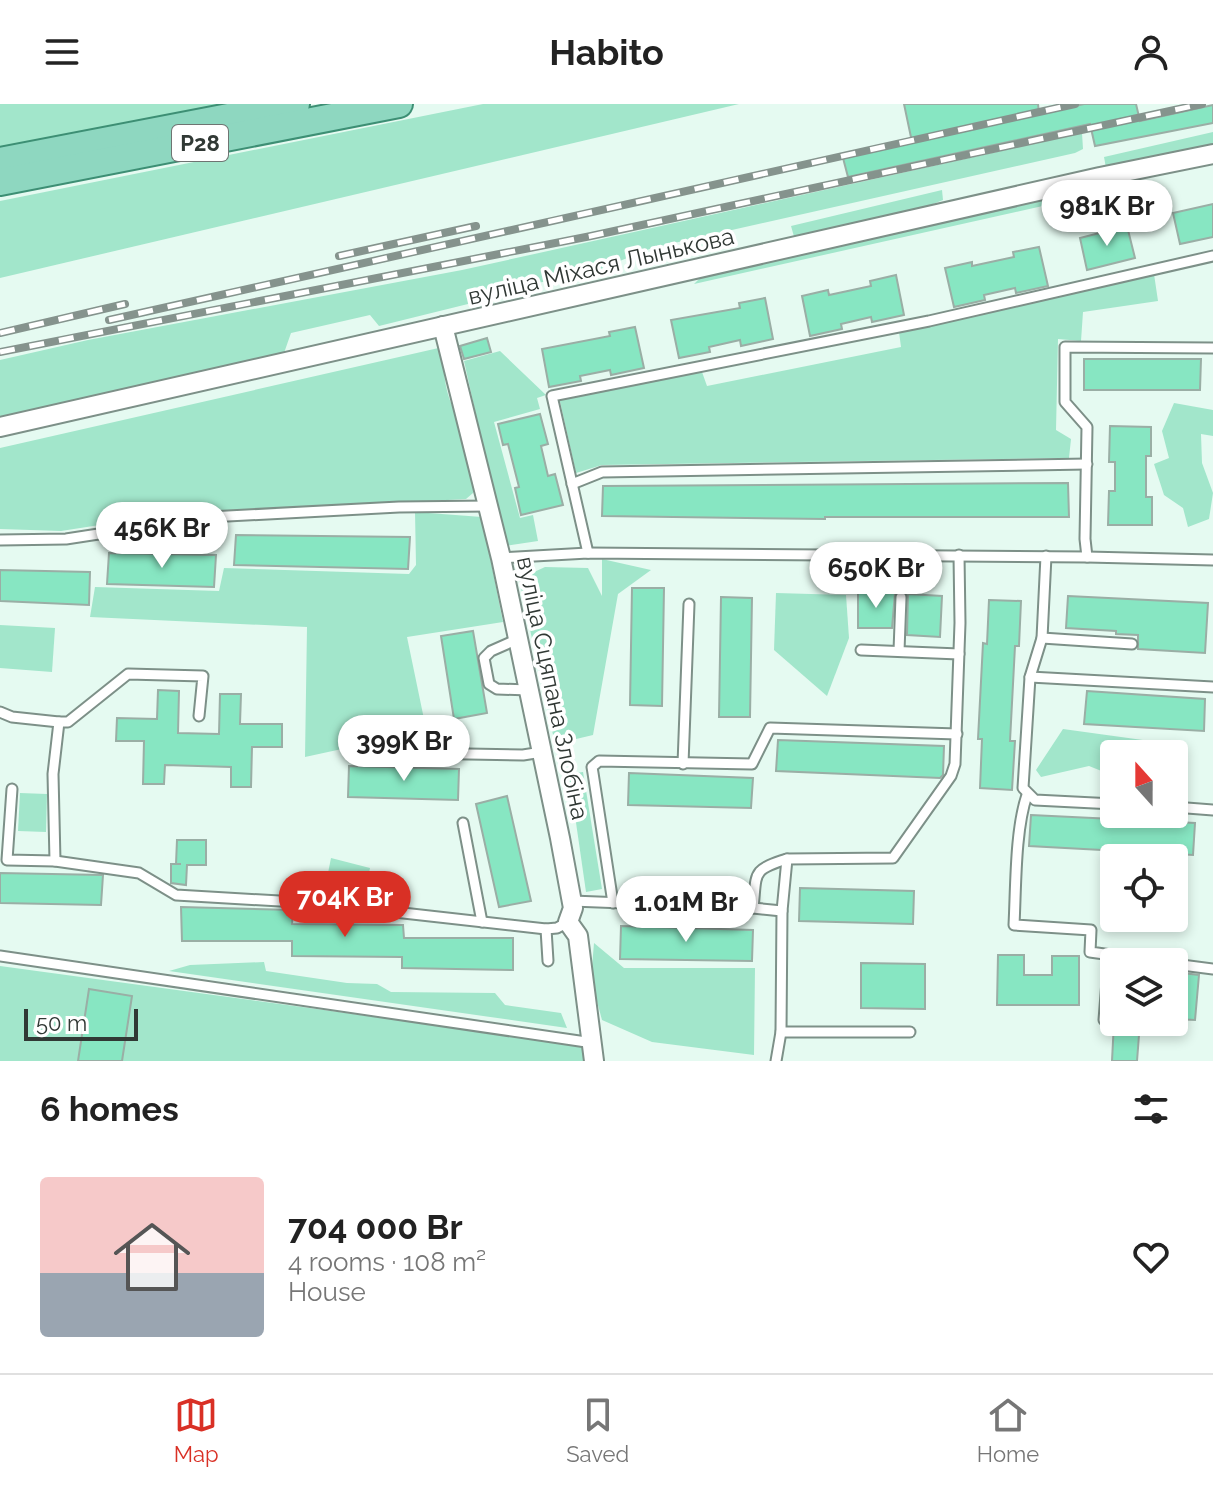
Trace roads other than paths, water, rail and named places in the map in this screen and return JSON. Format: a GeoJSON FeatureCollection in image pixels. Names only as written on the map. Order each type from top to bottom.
{"type":"FeatureCollection","features":[{"type":"Feature","properties":{"kind":"main road","name":"Р28"},"geometry":{"type":"LineString","coordinates":[[0,161],[296,104]]}},
{"type":"Feature","properties":{"kind":"main road","name":"Р28"},"geometry":{"type":"LineString","coordinates":[[0,182],[399,104]]}},
{"type":"Feature","properties":{"kind":"street","name":"вуліца Міхася Лынькова"},"geometry":{"type":"LineString","coordinates":[[0,427],[1213,154]]}},
{"type":"Feature","properties":{"kind":"street","name":"вуліца Сцяпана Злобіна"},"geometry":{"type":"LineString","coordinates":[[443,326],[489,506],[529,690],[572,901],[572,916],[568,922]]}},
{"type":"Feature","properties":{"kind":"street"},"geometry":{"type":"LineString","coordinates":[[568,922],[578,936],[594,1052]]}},
{"type":"Feature","properties":{"kind":"lane"},"geometry":{"type":"LineString","coordinates":[[588,553],[552,396],[929,321],[1213,256]]}},
{"type":"Feature","properties":{"kind":"lane"},"geometry":{"type":"LineString","coordinates":[[1087,557],[1087,427],[1065,402],[1065,347],[1213,348]]}},
{"type":"Feature","properties":{"kind":"lane"},"geometry":{"type":"LineString","coordinates":[[572,484],[602,472],[1087,464]]}},
{"type":"Feature","properties":{"kind":"lane"},"geometry":{"type":"LineString","coordinates":[[0,540],[66,539],[209,517],[399,507],[489,506]]}},
{"type":"Feature","properties":{"kind":"lane"},"geometry":{"type":"LineString","coordinates":[[501,558],[588,553],[1213,560]]}},
{"type":"Feature","properties":{"kind":"lane"},"geometry":{"type":"LineString","coordinates":[[753,908],[757,875],[763,866],[787,859],[893,858],[951,776],[957,734],[959,555]]}},
{"type":"Feature","properties":{"kind":"lane"},"geometry":{"type":"LineString","coordinates":[[1046,556],[1042,638],[1030,677],[1023,788],[1035,800],[1100,803]]}},
{"type":"Feature","properties":{"kind":"lane"},"geometry":{"type":"LineString","coordinates":[[899,651],[901,597]]}},
{"type":"Feature","properties":{"kind":"lane"},"geometry":{"type":"LineString","coordinates":[[683,764],[689,604]]}},
{"type":"Feature","properties":{"kind":"lane"},"geometry":{"type":"LineString","coordinates":[[1042,638],[1132,644]]}},
{"type":"Feature","properties":{"kind":"lane"},"geometry":{"type":"LineString","coordinates":[[518,639],[491,651],[484,658],[489,684],[497,689],[529,690]]}},
{"type":"Feature","properties":{"kind":"lane"},"geometry":{"type":"LineString","coordinates":[[861,650],[959,654]]}},
{"type":"Feature","properties":{"kind":"lane"},"geometry":{"type":"LineString","coordinates":[[0,712],[12,717],[68,722],[128,674],[203,676],[199,716]]}},
{"type":"Feature","properties":{"kind":"lane"},"geometry":{"type":"LineString","coordinates":[[1030,677],[1213,687]]}},
{"type":"Feature","properties":{"kind":"lane"},"geometry":{"type":"LineString","coordinates":[[55,861],[53,774],[59,722]]}},
{"type":"Feature","properties":{"kind":"lane"},"geometry":{"type":"LineString","coordinates":[[613,903],[592,767],[599,761],[752,764],[770,728],[957,734]]}},
{"type":"Feature","properties":{"kind":"lane"},"geometry":{"type":"LineString","coordinates":[[357,752],[523,755],[542,752]]}},
{"type":"Feature","properties":{"kind":"lane"},"geometry":{"type":"LineString","coordinates":[[12,789],[7,860],[55,861],[139,873],[176,895],[314,903],[546,929],[568,922]]}},
{"type":"Feature","properties":{"kind":"lane"},"geometry":{"type":"LineString","coordinates":[[1027,795],[1018,858],[1014,925],[1091,930],[1090,952],[1100,954]]}},
{"type":"Feature","properties":{"kind":"lane"},"geometry":{"type":"LineString","coordinates":[[1188,808],[1213,810]]}},
{"type":"Feature","properties":{"kind":"lane"},"geometry":{"type":"LineString","coordinates":[[463,823],[482,922]]}},
{"type":"Feature","properties":{"kind":"lane"},"geometry":{"type":"LineString","coordinates":[[777,1059],[781,1032],[782,911],[787,859]]}},
{"type":"Feature","properties":{"kind":"lane"},"geometry":{"type":"LineString","coordinates":[[572,901],[782,911]]}},
{"type":"Feature","properties":{"kind":"lane"},"geometry":{"type":"LineString","coordinates":[[546,929],[548,961]]}},
{"type":"Feature","properties":{"kind":"lane"},"geometry":{"type":"LineString","coordinates":[[0,956],[594,1052]]}},
{"type":"Feature","properties":{"kind":"lane"},"geometry":{"type":"LineString","coordinates":[[1188,966],[1213,969]]}},
{"type":"Feature","properties":{"kind":"lane"},"geometry":{"type":"LineString","coordinates":[[781,1032],[910,1032]]}},
{"type":"Feature","properties":{"kind":"railway"},"geometry":{"type":"LineString","coordinates":[[109,320],[1075,104]]}},
{"type":"Feature","properties":{"kind":"railway"},"geometry":{"type":"LineString","coordinates":[[0,352],[591,236],[1202,104]]}},
{"type":"Feature","properties":{"kind":"railway"},"geometry":{"type":"LineString","coordinates":[[339,256],[476,226]]}},
{"type":"Feature","properties":{"kind":"railway"},"geometry":{"type":"LineString","coordinates":[[0,333],[125,304]]}}]}
